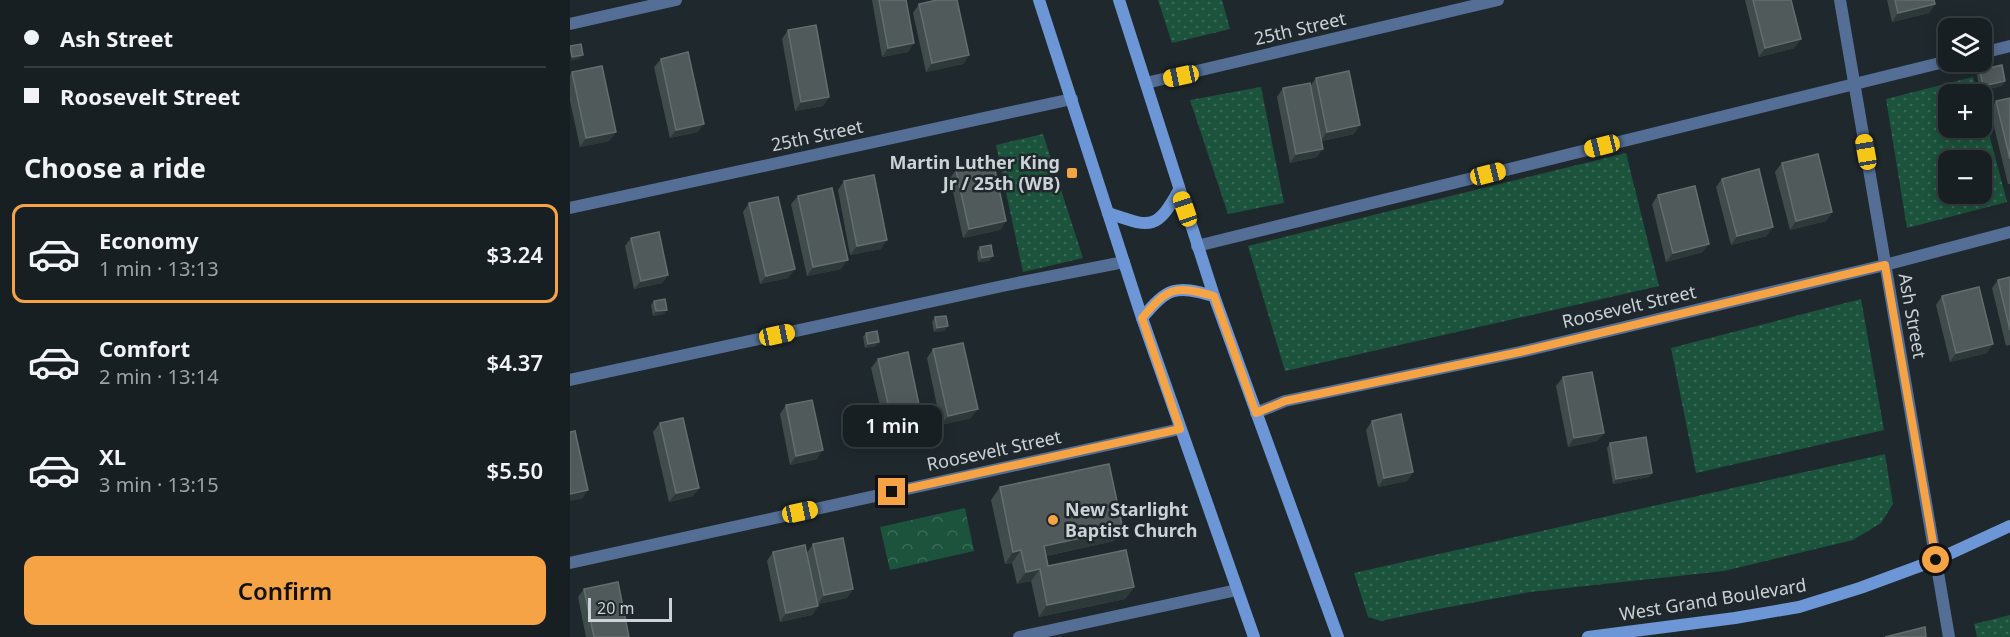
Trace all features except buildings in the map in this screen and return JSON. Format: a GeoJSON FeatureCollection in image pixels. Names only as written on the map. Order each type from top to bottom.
{"type":"FeatureCollection","features":[{"type":"Feature","properties":{"kind":"main road"},"geometry":{"type":"LineString","coordinates":[[1039,0],[1142,318],[1254,637]]}},
{"type":"Feature","properties":{"kind":"main road"},"geometry":{"type":"LineString","coordinates":[[1119,0],[1214,296],[1338,637]]}},
{"type":"Feature","properties":{"kind":"main road"},"geometry":{"type":"LineString","coordinates":[[1108,213],[1140,224],[1154,223],[1166,214],[1179,190]]}},
{"type":"Feature","properties":{"kind":"main road"},"geometry":{"type":"LineString","coordinates":[[1142,318],[1157,300],[1173,290],[1193,290],[1214,296]]}},
{"type":"Feature","properties":{"kind":"main road","name":"West Grand Boulevard"},"geometry":{"type":"LineString","coordinates":[[1588,637],[1735,618],[1798,607],[1860,588],[1936,560],[2010,526]]}},
{"type":"Feature","properties":{"kind":"street"},"geometry":{"type":"LineString","coordinates":[[570,24],[676,0]]}},
{"type":"Feature","properties":{"kind":"street","name":"25th Street"},"geometry":{"type":"LineString","coordinates":[[1146,83],[1498,0]]}},
{"type":"Feature","properties":{"kind":"street","name":"Ash Street"},"geometry":{"type":"LineString","coordinates":[[1840,0],[1949,637]]}},
{"type":"Feature","properties":{"kind":"street"},"geometry":{"type":"LineString","coordinates":[[1992,50],[2010,45]]}},
{"type":"Feature","properties":{"kind":"street"},"geometry":{"type":"LineString","coordinates":[[1197,246],[1938,63]]}},
{"type":"Feature","properties":{"kind":"street","name":"25th Street"},"geometry":{"type":"LineString","coordinates":[[570,208],[1072,99]]}},
{"type":"Feature","properties":{"kind":"street","name":"Roosevelt Street"},"geometry":{"type":"LineString","coordinates":[[1256,413],[1285,401],[1520,352],[1885,265],[2010,232]]}},
{"type":"Feature","properties":{"kind":"street"},"geometry":{"type":"LineString","coordinates":[[570,380],[1007,285],[1124,262]]}},
{"type":"Feature","properties":{"kind":"street","name":"Roosevelt Street"},"geometry":{"type":"LineString","coordinates":[[570,563],[1180,429]]}},
{"type":"Feature","properties":{"kind":"street"},"geometry":{"type":"LineString","coordinates":[[1019,637],[1237,590]]}},
{"type":"Feature","properties":{"kind":"green space"},"geometry":{"type":"Polygon","coordinates":[[[1158,0],[1222,0],[1230,29],[1172,43],[1158,0]]]}},
{"type":"Feature","properties":{"kind":"green space"},"geometry":{"type":"Polygon","coordinates":[[[1973,77],[1975,84],[1945,84],[1973,77]]]}},
{"type":"Feature","properties":{"kind":"green space"},"geometry":{"type":"Polygon","coordinates":[[[1938,86],[1938,138],[1990,138],[2007,202],[1907,228],[1886,99],[1938,86]]]}},
{"type":"Feature","properties":{"kind":"green space"},"geometry":{"type":"Polygon","coordinates":[[[1261,87],[1284,203],[1228,214],[1190,100],[1261,87]]]}},
{"type":"Feature","properties":{"kind":"green space"},"geometry":{"type":"Polygon","coordinates":[[[1043,134],[1083,258],[1023,272],[996,145],[1043,134]]]}},
{"type":"Feature","properties":{"kind":"green space"},"geometry":{"type":"Polygon","coordinates":[[[1626,153],[1659,286],[1285,371],[1248,246],[1626,153]]]}},
{"type":"Feature","properties":{"kind":"green space"},"geometry":{"type":"Polygon","coordinates":[[[1861,299],[1884,430],[1696,473],[1671,348],[1861,299]]]}},
{"type":"Feature","properties":{"kind":"green space"},"geometry":{"type":"Polygon","coordinates":[[[1885,454],[1893,504],[1881,523],[1853,540],[1724,571],[1530,592],[1381,621],[1368,617],[1354,573],[1885,454]]]}},
{"type":"Feature","properties":{"kind":"green space"},"geometry":{"type":"Polygon","coordinates":[[[965,508],[974,551],[890,570],[880,527],[965,508]]]}},
{"type":"Feature","properties":{"kind":"green space"},"geometry":{"type":"Polygon","coordinates":[[[2010,615],[2010,637],[1977,637],[1974,624],[2010,615]]]}},
{"type":"Feature","properties":{"kind":"place","name":"Martin Luther King Jr / 25th (WB)"},"geometry":{"type":"Point","coordinates":[1072,173]}},
{"type":"Feature","properties":{"kind":"place","name":"New Starlight Baptist Church"},"geometry":{"type":"Point","coordinates":[1053,520]}},
{"type":"Feature","properties":{"kind":"route"},"geometry":{"type":"LineString","coordinates":[[892,492],[1180,429],[1142,318],[1157,300],[1173,290],[1193,290],[1214,296],[1256,413],[1285,401],[1520,352],[1885,265],[1936,560]]}}]}
